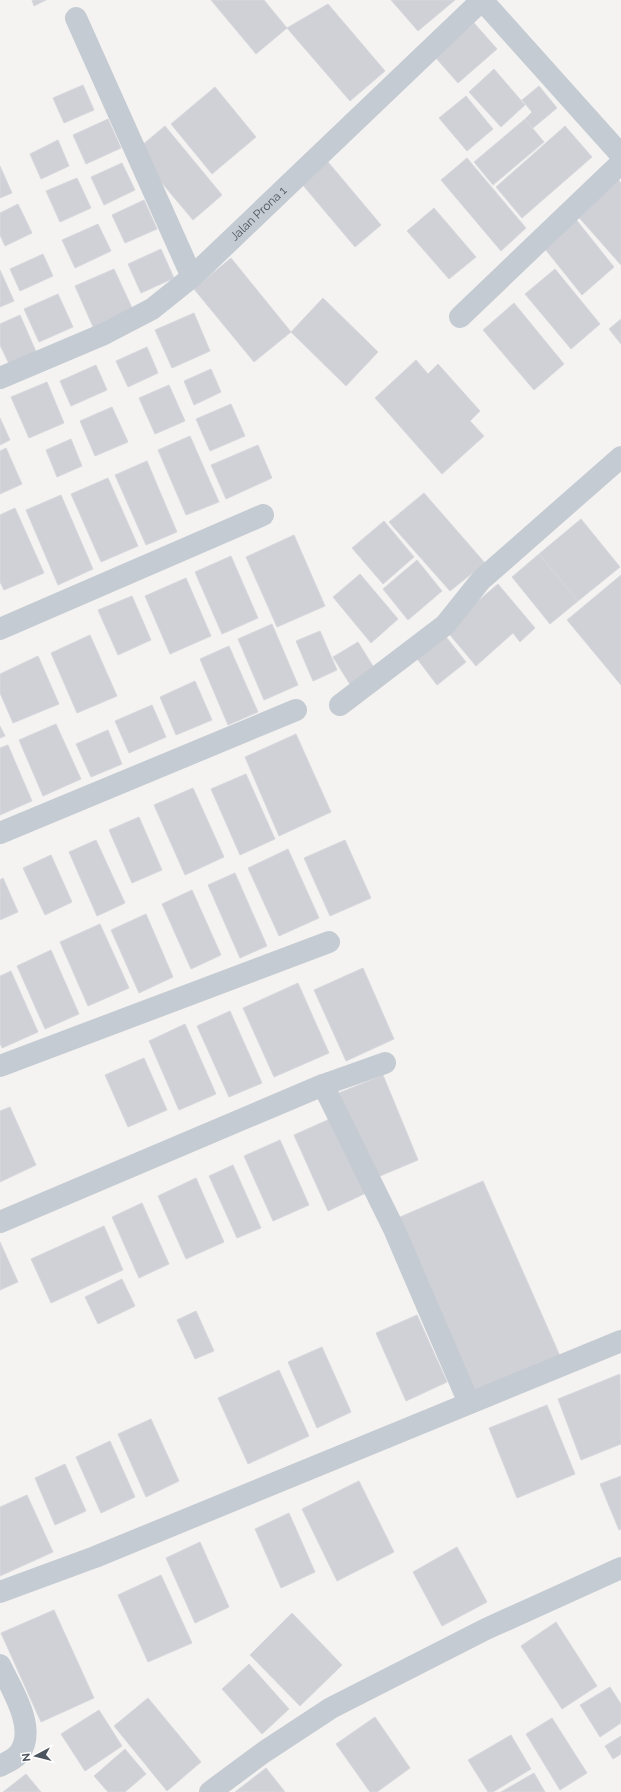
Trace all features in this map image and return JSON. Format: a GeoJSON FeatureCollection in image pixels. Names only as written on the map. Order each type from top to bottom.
{"type":"FeatureCollection","features":[{"type":"Feature","properties":{"kind":"street"},"geometry":{"type":"LineString","coordinates":[[482,0],[621,155]]}},
{"type":"Feature","properties":{"kind":"street","name":"Jalan Prona 1"},"geometry":{"type":"LineString","coordinates":[[0,378],[104,334],[152,309],[192,277],[482,0]]}},
{"type":"Feature","properties":{"kind":"street"},"geometry":{"type":"LineString","coordinates":[[76,18],[192,277]]}},
{"type":"Feature","properties":{"kind":"street"},"geometry":{"type":"LineString","coordinates":[[460,317],[621,163]]}},
{"type":"Feature","properties":{"kind":"street"},"geometry":{"type":"LineString","coordinates":[[340,705],[445,625],[481,580],[621,457]]}},
{"type":"Feature","properties":{"kind":"street"},"geometry":{"type":"LineString","coordinates":[[0,629],[263,515]]}},
{"type":"Feature","properties":{"kind":"street"},"geometry":{"type":"LineString","coordinates":[[0,834],[296,710]]}},
{"type":"Feature","properties":{"kind":"street"},"geometry":{"type":"LineString","coordinates":[[0,1066],[329,942]]}},
{"type":"Feature","properties":{"kind":"street"},"geometry":{"type":"LineString","coordinates":[[0,1222],[323,1085],[385,1063]]}},
{"type":"Feature","properties":{"kind":"street"},"geometry":{"type":"LineString","coordinates":[[323,1085],[394,1229],[469,1403]]}},
{"type":"Feature","properties":{"kind":"street"},"geometry":{"type":"LineString","coordinates":[[0,1592],[96,1558],[621,1341]]}},
{"type":"Feature","properties":{"kind":"street"},"geometry":{"type":"LineString","coordinates":[[210,1792],[264,1752],[331,1708],[486,1629],[621,1568]]}},
{"type":"Feature","properties":{"kind":"street"},"geometry":{"type":"LineString","coordinates":[[0,1665],[24,1716],[26,1728],[26,1742],[20,1752],[15,1758],[0,1766]]}},
{"type":"Feature","properties":{"kind":"building"},"geometry":{"type":"Polygon","coordinates":[[[32,0],[46,0],[34,6],[32,0]]]}},
{"type":"Feature","properties":{"kind":"building"},"geometry":{"type":"Polygon","coordinates":[[[211,0],[264,0],[287,28],[256,54],[211,0]]]}},
{"type":"Feature","properties":{"kind":"building"},"geometry":{"type":"Polygon","coordinates":[[[391,0],[455,0],[418,31],[391,0]]]}},
{"type":"Feature","properties":{"kind":"building"},"geometry":{"type":"Polygon","coordinates":[[[328,4],[385,71],[350,101],[287,28],[328,4]]]}},
{"type":"Feature","properties":{"kind":"building"},"geometry":{"type":"Polygon","coordinates":[[[474,23],[497,49],[458,83],[435,57],[474,23]]]}},
{"type":"Feature","properties":{"kind":"building"},"geometry":{"type":"Polygon","coordinates":[[[494,69],[525,105],[501,127],[469,92],[494,69]]]}},
{"type":"Feature","properties":{"kind":"building"},"geometry":{"type":"Polygon","coordinates":[[[83,85],[94,110],[64,123],[53,98],[83,85]]]}},
{"type":"Feature","properties":{"kind":"building"},"geometry":{"type":"Polygon","coordinates":[[[539,86],[557,108],[533,128],[525,119],[532,112],[522,100],[539,86]]]}},
{"type":"Feature","properties":{"kind":"building"},"geometry":{"type":"Polygon","coordinates":[[[215,87],[256,137],[212,174],[171,124],[215,87]]]}},
{"type":"Feature","properties":{"kind":"building"},"geometry":{"type":"Polygon","coordinates":[[[466,96],[493,129],[467,151],[439,118],[466,96]]]}},
{"type":"Feature","properties":{"kind":"building"},"geometry":{"type":"Polygon","coordinates":[[[108,119],[121,148],[86,164],[73,135],[108,119]]]}},
{"type":"Feature","properties":{"kind":"building"},"geometry":{"type":"Polygon","coordinates":[[[525,119],[544,142],[493,185],[474,162],[525,119]]]}},
{"type":"Feature","properties":{"kind":"building"},"geometry":{"type":"Polygon","coordinates":[[[165,126],[222,195],[193,220],[135,151],[165,126]]]}},
{"type":"Feature","properties":{"kind":"building"},"geometry":{"type":"Polygon","coordinates":[[[565,126],[592,157],[522,218],[496,187],[565,126]]]}},
{"type":"Feature","properties":{"kind":"building"},"geometry":{"type":"Polygon","coordinates":[[[58,140],[69,166],[41,179],[30,154],[58,140]]]}},
{"type":"Feature","properties":{"kind":"building"},"geometry":{"type":"Polygon","coordinates":[[[467,158],[526,228],[501,251],[441,180],[467,158]]]}},
{"type":"Feature","properties":{"kind":"building"},"geometry":{"type":"Polygon","coordinates":[[[328,162],[381,225],[355,247],[302,184],[328,162]]]}},
{"type":"Feature","properties":{"kind":"building"},"geometry":{"type":"Polygon","coordinates":[[[122,163],[135,190],[104,205],[91,177],[122,163]]]}},
{"type":"Feature","properties":{"kind":"building"},"geometry":{"type":"Polygon","coordinates":[[[0,166],[12,193],[0,198],[0,166]]]}},
{"type":"Feature","properties":{"kind":"building"},"geometry":{"type":"Polygon","coordinates":[[[616,177],[621,183],[621,265],[575,213],[616,177]]]}},
{"type":"Feature","properties":{"kind":"building"},"geometry":{"type":"Polygon","coordinates":[[[77,178],[91,208],[60,222],[46,191],[77,178]]]}},
{"type":"Feature","properties":{"kind":"building"},"geometry":{"type":"Polygon","coordinates":[[[144,200],[157,229],[125,243],[112,215],[144,200]]]}},
{"type":"Feature","properties":{"kind":"building"},"geometry":{"type":"Polygon","coordinates":[[[18,204],[32,233],[5,246],[0,235],[0,213],[18,204]]]}},
{"type":"Feature","properties":{"kind":"building"},"geometry":{"type":"Polygon","coordinates":[[[434,208],[476,257],[449,279],[407,231],[434,208]]]}},
{"type":"Feature","properties":{"kind":"building"},"geometry":{"type":"Polygon","coordinates":[[[574,217],[614,267],[582,295],[541,244],[574,217]]]}},
{"type":"Feature","properties":{"kind":"building"},"geometry":{"type":"Polygon","coordinates":[[[98,224],[111,251],[75,268],[62,240],[98,224]]]}},
{"type":"Feature","properties":{"kind":"building"},"geometry":{"type":"Polygon","coordinates":[[[161,249],[174,278],[141,293],[128,264],[161,249]]]}},
{"type":"Feature","properties":{"kind":"building"},"geometry":{"type":"Polygon","coordinates":[[[43,254],[53,276],[20,291],[10,269],[43,254]]]}},
{"type":"Feature","properties":{"kind":"building"},"geometry":{"type":"Polygon","coordinates":[[[231,258],[291,332],[254,362],[194,289],[231,258]]]}},
{"type":"Feature","properties":{"kind":"building"},"geometry":{"type":"Polygon","coordinates":[[[114,269],[133,310],[94,329],[75,286],[114,269]]]}},
{"type":"Feature","properties":{"kind":"building"},"geometry":{"type":"Polygon","coordinates":[[[555,269],[600,324],[571,349],[525,294],[555,269]]]}},
{"type":"Feature","properties":{"kind":"building"},"geometry":{"type":"Polygon","coordinates":[[[0,270],[14,301],[0,307],[0,270]]]}},
{"type":"Feature","properties":{"kind":"building"},"geometry":{"type":"Polygon","coordinates":[[[58,294],[73,327],[39,342],[24,309],[58,294]]]}},
{"type":"Feature","properties":{"kind":"building"},"geometry":{"type":"Polygon","coordinates":[[[323,298],[378,352],[346,386],[291,332],[323,298]]]}},
{"type":"Feature","properties":{"kind":"building"},"geometry":{"type":"Polygon","coordinates":[[[514,303],[564,364],[534,390],[483,330],[514,303]]]}},
{"type":"Feature","properties":{"kind":"building"},"geometry":{"type":"Polygon","coordinates":[[[194,313],[210,351],[172,368],[155,330],[194,313]]]}},
{"type":"Feature","properties":{"kind":"building"},"geometry":{"type":"Polygon","coordinates":[[[20,315],[37,354],[10,366],[0,345],[0,324],[20,315]]]}},
{"type":"Feature","properties":{"kind":"building"},"geometry":{"type":"Polygon","coordinates":[[[621,319],[621,344],[609,329],[621,319]]]}},
{"type":"Feature","properties":{"kind":"building"},"geometry":{"type":"Polygon","coordinates":[[[147,347],[158,373],[128,387],[116,361],[147,347]]]}},
{"type":"Feature","properties":{"kind":"building"},"geometry":{"type":"Polygon","coordinates":[[[416,360],[428,374],[438,364],[480,411],[470,421],[484,436],[442,474],[375,398],[416,360]]]}},
{"type":"Feature","properties":{"kind":"building"},"geometry":{"type":"Polygon","coordinates":[[[96,365],[107,390],[71,406],[60,381],[96,365]]]}},
{"type":"Feature","properties":{"kind":"building"},"geometry":{"type":"Polygon","coordinates":[[[211,369],[221,392],[194,405],[184,381],[211,369]]]}},
{"type":"Feature","properties":{"kind":"building"},"geometry":{"type":"Polygon","coordinates":[[[47,382],[64,423],[29,438],[11,397],[47,382]]]}},
{"type":"Feature","properties":{"kind":"building"},"geometry":{"type":"Polygon","coordinates":[[[169,385],[185,421],[155,434],[139,398],[169,385]]]}},
{"type":"Feature","properties":{"kind":"building"},"geometry":{"type":"Polygon","coordinates":[[[231,404],[245,436],[210,451],[196,419],[231,404]]]}},
{"type":"Feature","properties":{"kind":"building"},"geometry":{"type":"Polygon","coordinates":[[[112,407],[128,442],[95,456],[80,421],[112,407]]]}},
{"type":"Feature","properties":{"kind":"building"},"geometry":{"type":"Polygon","coordinates":[[[0,418],[10,440],[0,445],[0,418]]]}},
{"type":"Feature","properties":{"kind":"building"},"geometry":{"type":"Polygon","coordinates":[[[190,436],[219,502],[186,515],[158,450],[190,436]]]}},
{"type":"Feature","properties":{"kind":"building"},"geometry":{"type":"Polygon","coordinates":[[[71,439],[82,466],[57,477],[46,450],[71,439]]]}},
{"type":"Feature","properties":{"kind":"building"},"geometry":{"type":"Polygon","coordinates":[[[258,445],[272,478],[226,499],[211,465],[258,445]]]}},
{"type":"Feature","properties":{"kind":"building"},"geometry":{"type":"Polygon","coordinates":[[[6,448],[22,484],[0,494],[0,451],[6,448]]]}},
{"type":"Feature","properties":{"kind":"building"},"geometry":{"type":"Polygon","coordinates":[[[147,461],[177,532],[146,545],[115,475],[147,461]]]}},
{"type":"Feature","properties":{"kind":"building"},"geometry":{"type":"Polygon","coordinates":[[[108,478],[138,546],[101,562],[71,494],[108,478]]]}},
{"type":"Feature","properties":{"kind":"building"},"geometry":{"type":"Polygon","coordinates":[[[424,493],[485,563],[450,591],[389,522],[424,493]]]}},
{"type":"Feature","properties":{"kind":"building"},"geometry":{"type":"Polygon","coordinates":[[[61,495],[93,569],[58,585],[26,510],[61,495]]]}},
{"type":"Feature","properties":{"kind":"building"},"geometry":{"type":"Polygon","coordinates":[[[15,508],[44,573],[4,590],[0,582],[0,515],[15,508]]]}},
{"type":"Feature","properties":{"kind":"building"},"geometry":{"type":"Polygon","coordinates":[[[581,519],[620,567],[578,601],[539,554],[581,519]]]}},
{"type":"Feature","properties":{"kind":"building"},"geometry":{"type":"Polygon","coordinates":[[[384,521],[414,557],[383,584],[352,548],[384,521]]]}},
{"type":"Feature","properties":{"kind":"building"},"geometry":{"type":"Polygon","coordinates":[[[294,535],[325,606],[277,627],[246,557],[294,535]]]}},
{"type":"Feature","properties":{"kind":"building"},"geometry":{"type":"Polygon","coordinates":[[[539,554],[578,601],[550,624],[512,577],[539,554]]]}},
{"type":"Feature","properties":{"kind":"building"},"geometry":{"type":"Polygon","coordinates":[[[231,556],[258,618],[222,634],[195,572],[231,556]]]}},
{"type":"Feature","properties":{"kind":"building"},"geometry":{"type":"Polygon","coordinates":[[[417,560],[442,591],[408,620],[383,589],[417,560]]]}},
{"type":"Feature","properties":{"kind":"building"},"geometry":{"type":"Polygon","coordinates":[[[360,574],[398,619],[371,643],[333,597],[360,574]]]}},
{"type":"Feature","properties":{"kind":"building"},"geometry":{"type":"Polygon","coordinates":[[[621,575],[621,685],[567,620],[621,575]]]}},
{"type":"Feature","properties":{"kind":"building"},"geometry":{"type":"Polygon","coordinates":[[[186,578],[211,636],[170,654],[145,596],[186,578]]]}},
{"type":"Feature","properties":{"kind":"building"},"geometry":{"type":"Polygon","coordinates":[[[498,584],[535,628],[520,642],[513,633],[476,666],[445,629],[498,584]]]}},
{"type":"Feature","properties":{"kind":"building"},"geometry":{"type":"Polygon","coordinates":[[[132,596],[151,640],[118,655],[98,610],[132,596]]]}},
{"type":"Feature","properties":{"kind":"building"},"geometry":{"type":"Polygon","coordinates":[[[272,624],[298,685],[264,700],[238,639],[272,624]]]}},
{"type":"Feature","properties":{"kind":"building"},"geometry":{"type":"Polygon","coordinates":[[[320,631],[337,670],[313,681],[296,641],[320,631]]]}},
{"type":"Feature","properties":{"kind":"building"},"geometry":{"type":"Polygon","coordinates":[[[443,633],[466,662],[437,685],[415,656],[443,633]]]}},
{"type":"Feature","properties":{"kind":"building"},"geometry":{"type":"Polygon","coordinates":[[[90,635],[117,696],[77,713],[51,653],[90,635]]]}},
{"type":"Feature","properties":{"kind":"building"},"geometry":{"type":"Polygon","coordinates":[[[358,642],[376,671],[351,686],[333,657],[358,642]]]}},
{"type":"Feature","properties":{"kind":"building"},"geometry":{"type":"Polygon","coordinates":[[[229,646],[258,712],[228,725],[200,659],[229,646]]]}},
{"type":"Feature","properties":{"kind":"building"},"geometry":{"type":"Polygon","coordinates":[[[38,656],[59,704],[13,723],[0,693],[0,674],[38,656]]]}},
{"type":"Feature","properties":{"kind":"building"},"geometry":{"type":"Polygon","coordinates":[[[195,681],[212,720],[176,735],[160,697],[195,681]]]}},
{"type":"Feature","properties":{"kind":"building"},"geometry":{"type":"Polygon","coordinates":[[[152,705],[166,737],[129,753],[115,721],[152,705]]]}},
{"type":"Feature","properties":{"kind":"building"},"geometry":{"type":"Polygon","coordinates":[[[56,724],[81,779],[43,796],[19,740],[56,724]]]}},
{"type":"Feature","properties":{"kind":"building"},"geometry":{"type":"Polygon","coordinates":[[[0,726],[5,736],[0,738],[0,726]]]}},
{"type":"Feature","properties":{"kind":"building"},"geometry":{"type":"Polygon","coordinates":[[[108,730],[122,764],[91,777],[76,744],[108,730]]]}},
{"type":"Feature","properties":{"kind":"building"},"geometry":{"type":"Polygon","coordinates":[[[296,734],[331,812],[279,836],[245,757],[296,734]]]}},
{"type":"Feature","properties":{"kind":"building"},"geometry":{"type":"Polygon","coordinates":[[[8,745],[32,801],[0,815],[0,748],[8,745]]]}},
{"type":"Feature","properties":{"kind":"building"},"geometry":{"type":"Polygon","coordinates":[[[246,774],[275,839],[240,855],[211,789],[246,774]]]}},
{"type":"Feature","properties":{"kind":"building"},"geometry":{"type":"Polygon","coordinates":[[[193,788],[224,857],[185,875],[154,805],[193,788]]]}},
{"type":"Feature","properties":{"kind":"building"},"geometry":{"type":"Polygon","coordinates":[[[139,817],[162,870],[132,883],[109,830],[139,817]]]}},
{"type":"Feature","properties":{"kind":"building"},"geometry":{"type":"Polygon","coordinates":[[[96,840],[125,903],[97,916],[69,852],[96,840]]]}},
{"type":"Feature","properties":{"kind":"building"},"geometry":{"type":"Polygon","coordinates":[[[345,840],[371,898],[330,916],[304,858],[345,840]]]}},
{"type":"Feature","properties":{"kind":"building"},"geometry":{"type":"Polygon","coordinates":[[[288,849],[319,918],[279,936],[248,868],[288,849]]]}},
{"type":"Feature","properties":{"kind":"building"},"geometry":{"type":"Polygon","coordinates":[[[51,855],[72,902],[45,915],[23,868],[51,855]]]}},
{"type":"Feature","properties":{"kind":"building"},"geometry":{"type":"Polygon","coordinates":[[[235,873],[267,946],[240,958],[208,885],[235,873]]]}},
{"type":"Feature","properties":{"kind":"building"},"geometry":{"type":"Polygon","coordinates":[[[3,878],[18,912],[0,920],[0,880],[3,878]]]}},
{"type":"Feature","properties":{"kind":"building"},"geometry":{"type":"Polygon","coordinates":[[[192,890],[221,955],[191,969],[162,904],[192,890]]]}},
{"type":"Feature","properties":{"kind":"building"},"geometry":{"type":"Polygon","coordinates":[[[146,914],[173,977],[139,993],[111,930],[146,914]]]}},
{"type":"Feature","properties":{"kind":"building"},"geometry":{"type":"Polygon","coordinates":[[[100,924],[129,988],[88,1006],[60,942],[100,924]]]}},
{"type":"Feature","properties":{"kind":"building"},"geometry":{"type":"Polygon","coordinates":[[[51,950],[79,1014],[45,1029],[17,966],[51,950]]]}},
{"type":"Feature","properties":{"kind":"building"},"geometry":{"type":"Polygon","coordinates":[[[363,968],[394,1039],[346,1061],[314,990],[363,968]]]}},
{"type":"Feature","properties":{"kind":"building"},"geometry":{"type":"Polygon","coordinates":[[[11,971],[38,1032],[2,1048],[0,1043],[0,976],[11,971]]]}},
{"type":"Feature","properties":{"kind":"building"},"geometry":{"type":"Polygon","coordinates":[[[298,983],[329,1053],[274,1077],[243,1008],[298,983]]]}},
{"type":"Feature","properties":{"kind":"building"},"geometry":{"type":"Polygon","coordinates":[[[230,1011],[262,1083],[229,1097],[197,1026],[230,1011]]]}},
{"type":"Feature","properties":{"kind":"building"},"geometry":{"type":"Polygon","coordinates":[[[185,1024],[216,1094],[179,1110],[149,1041],[185,1024]]]}},
{"type":"Feature","properties":{"kind":"building"},"geometry":{"type":"Polygon","coordinates":[[[144,1058],[167,1110],[128,1127],[105,1075],[144,1058]]]}},
{"type":"Feature","properties":{"kind":"building"},"geometry":{"type":"Polygon","coordinates":[[[383,1075],[418,1160],[373,1179],[339,1093],[383,1075]]]}},
{"type":"Feature","properties":{"kind":"building"},"geometry":{"type":"Polygon","coordinates":[[[10,1107],[36,1165],[0,1182],[0,1111],[10,1107]]]}},
{"type":"Feature","properties":{"kind":"building"},"geometry":{"type":"Polygon","coordinates":[[[332,1118],[366,1193],[328,1211],[294,1135],[332,1118]]]}},
{"type":"Feature","properties":{"kind":"building"},"geometry":{"type":"Polygon","coordinates":[[[280,1140],[309,1205],[273,1221],[244,1156],[280,1140]]]}},
{"type":"Feature","properties":{"kind":"building"},"geometry":{"type":"Polygon","coordinates":[[[233,1165],[261,1228],[237,1238],[209,1176],[233,1165]]]}},
{"type":"Feature","properties":{"kind":"building"},"geometry":{"type":"Polygon","coordinates":[[[196,1178],[224,1242],[186,1259],[158,1196],[196,1178]]]}},
{"type":"Feature","properties":{"kind":"building"},"geometry":{"type":"Polygon","coordinates":[[[483,1181],[560,1356],[468,1396],[391,1221],[483,1181]]]}},
{"type":"Feature","properties":{"kind":"building"},"geometry":{"type":"Polygon","coordinates":[[[142,1203],[169,1264],[139,1278],[112,1217],[142,1203]]]}},
{"type":"Feature","properties":{"kind":"building"},"geometry":{"type":"Polygon","coordinates":[[[104,1226],[123,1270],[51,1303],[31,1259],[104,1226]]]}},
{"type":"Feature","properties":{"kind":"building"},"geometry":{"type":"Polygon","coordinates":[[[0,1242],[18,1282],[0,1290],[0,1242]]]}},
{"type":"Feature","properties":{"kind":"building"},"geometry":{"type":"Polygon","coordinates":[[[122,1279],[135,1306],[98,1324],[85,1297],[122,1279]]]}},
{"type":"Feature","properties":{"kind":"building"},"geometry":{"type":"Polygon","coordinates":[[[196,1311],[214,1351],[195,1359],[177,1320],[196,1311]]]}},
{"type":"Feature","properties":{"kind":"building"},"geometry":{"type":"Polygon","coordinates":[[[417,1315],[447,1382],[406,1401],[376,1333],[417,1315]]]}},
{"type":"Feature","properties":{"kind":"building"},"geometry":{"type":"Polygon","coordinates":[[[322,1347],[351,1412],[317,1428],[288,1362],[322,1347]]]}},
{"type":"Feature","properties":{"kind":"building"},"geometry":{"type":"Polygon","coordinates":[[[279,1370],[309,1436],[248,1464],[218,1398],[279,1370]]]}},
{"type":"Feature","properties":{"kind":"building"},"geometry":{"type":"Polygon","coordinates":[[[620,1374],[621,1444],[581,1460],[558,1399],[620,1374]]]}},
{"type":"Feature","properties":{"kind":"building"},"geometry":{"type":"Polygon","coordinates":[[[547,1405],[575,1474],[517,1498],[489,1428],[547,1405]]]}},
{"type":"Feature","properties":{"kind":"building"},"geometry":{"type":"Polygon","coordinates":[[[151,1419],[179,1481],[146,1497],[118,1434],[151,1419]]]}},
{"type":"Feature","properties":{"kind":"building"},"geometry":{"type":"Polygon","coordinates":[[[110,1441],[135,1497],[101,1513],[76,1457],[110,1441]]]}},
{"type":"Feature","properties":{"kind":"building"},"geometry":{"type":"Polygon","coordinates":[[[65,1464],[86,1511],[55,1525],[35,1478],[65,1464]]]}},
{"type":"Feature","properties":{"kind":"building"},"geometry":{"type":"Polygon","coordinates":[[[621,1476],[621,1529],[619,1530],[600,1484],[621,1476]]]}},
{"type":"Feature","properties":{"kind":"building"},"geometry":{"type":"Polygon","coordinates":[[[359,1481],[394,1552],[337,1581],[302,1509],[359,1481]]]}},
{"type":"Feature","properties":{"kind":"building"},"geometry":{"type":"Polygon","coordinates":[[[27,1495],[53,1552],[0,1576],[0,1507],[27,1495]]]}},
{"type":"Feature","properties":{"kind":"building"},"geometry":{"type":"Polygon","coordinates":[[[289,1513],[315,1572],[281,1588],[255,1529],[289,1513]]]}},
{"type":"Feature","properties":{"kind":"building"},"geometry":{"type":"Polygon","coordinates":[[[200,1542],[229,1607],[195,1623],[166,1558],[200,1542]]]}},
{"type":"Feature","properties":{"kind":"building"},"geometry":{"type":"Polygon","coordinates":[[[457,1547],[487,1602],[442,1626],[413,1572],[457,1547]]]}},
{"type":"Feature","properties":{"kind":"building"},"geometry":{"type":"Polygon","coordinates":[[[161,1575],[192,1643],[148,1662],[118,1595],[161,1575]]]}},
{"type":"Feature","properties":{"kind":"building"},"geometry":{"type":"Polygon","coordinates":[[[54,1610],[94,1698],[41,1722],[1,1633],[54,1610]]]}},
{"type":"Feature","properties":{"kind":"building"},"geometry":{"type":"Polygon","coordinates":[[[292,1613],[342,1665],[300,1706],[250,1655],[292,1613]]]}},
{"type":"Feature","properties":{"kind":"building"},"geometry":{"type":"Polygon","coordinates":[[[556,1622],[597,1686],[562,1709],[521,1646],[556,1622]]]}},
{"type":"Feature","properties":{"kind":"building"},"geometry":{"type":"Polygon","coordinates":[[[249,1664],[289,1709],[262,1734],[222,1689],[249,1664]]]}},
{"type":"Feature","properties":{"kind":"building"},"geometry":{"type":"Polygon","coordinates":[[[610,1687],[621,1704],[621,1723],[600,1737],[580,1705],[610,1687]]]}},
{"type":"Feature","properties":{"kind":"building"},"geometry":{"type":"Polygon","coordinates":[[[148,1698],[201,1762],[167,1791],[114,1726],[148,1698]]]}},
{"type":"Feature","properties":{"kind":"building"},"geometry":{"type":"Polygon","coordinates":[[[99,1710],[122,1746],[85,1771],[61,1734],[99,1710]]]}},
{"type":"Feature","properties":{"kind":"building"},"geometry":{"type":"Polygon","coordinates":[[[375,1717],[410,1768],[377,1792],[370,1792],[336,1744],[375,1717]]]}},
{"type":"Feature","properties":{"kind":"building"},"geometry":{"type":"Polygon","coordinates":[[[552,1718],[587,1773],[560,1790],[526,1734],[552,1718]]]}},
{"type":"Feature","properties":{"kind":"building"},"geometry":{"type":"Polygon","coordinates":[[[511,1735],[531,1769],[493,1792],[488,1792],[468,1760],[511,1735]]]}},
{"type":"Feature","properties":{"kind":"building"},"geometry":{"type":"Polygon","coordinates":[[[621,1736],[621,1754],[613,1759],[605,1746],[621,1736]]]}},
{"type":"Feature","properties":{"kind":"building"},"geometry":{"type":"Polygon","coordinates":[[[125,1749],[146,1774],[125,1792],[108,1792],[94,1776],[125,1749]]]}},
{"type":"Feature","properties":{"kind":"building"},"geometry":{"type":"Polygon","coordinates":[[[266,1768],[285,1792],[235,1792],[266,1768]]]}},
{"type":"Feature","properties":{"kind":"building"},"geometry":{"type":"Polygon","coordinates":[[[534,1773],[545,1792],[501,1792],[534,1773]]]}},
{"type":"Feature","properties":{"kind":"building"},"geometry":{"type":"Polygon","coordinates":[[[26,1774],[41,1792],[3,1792],[26,1774]]]}}]}
